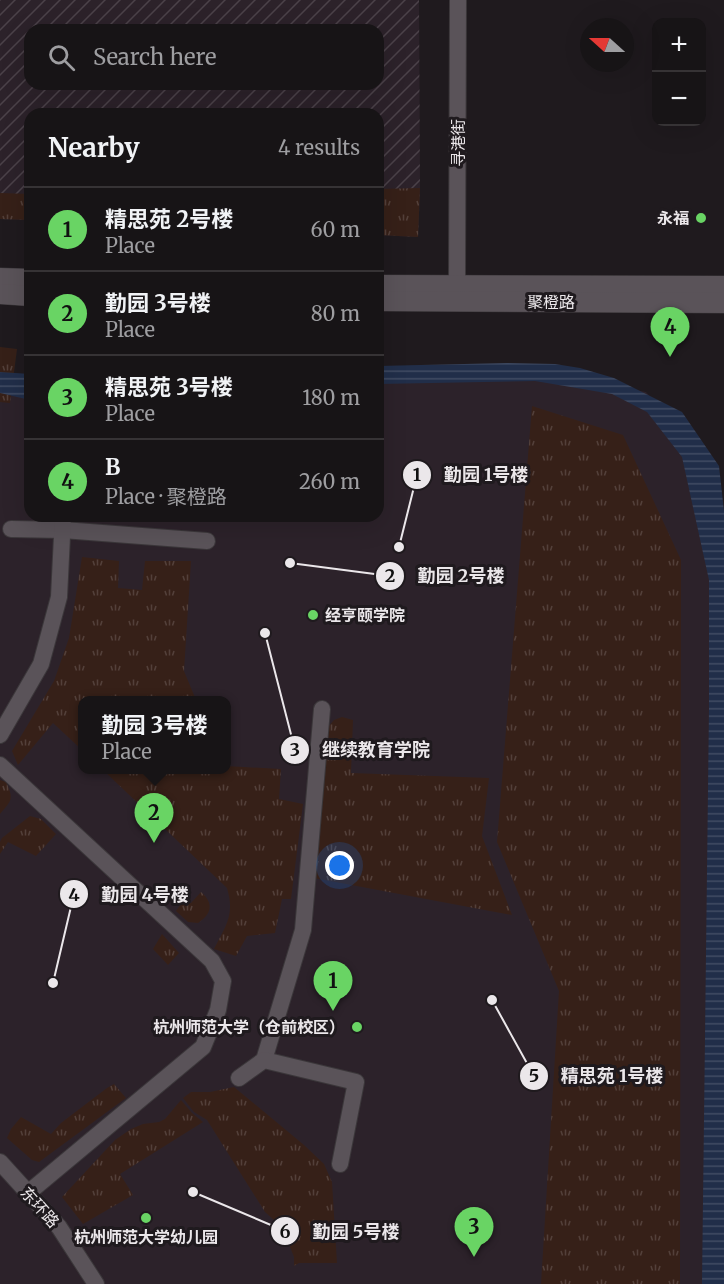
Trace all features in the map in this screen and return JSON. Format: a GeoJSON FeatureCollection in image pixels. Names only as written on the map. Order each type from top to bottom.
{"type":"FeatureCollection","features":[{"type":"Feature","properties":{"kind":"street","name":"寻港街"},"geometry":{"type":"LineString","coordinates":[[457,285],[458,0]]}},
{"type":"Feature","properties":{"kind":"street"},"geometry":{"type":"LineString","coordinates":[[0,278],[24,279]]}},
{"type":"Feature","properties":{"kind":"street","name":"聚橙路"},"geometry":{"type":"LineString","coordinates":[[384,285],[724,286]]}},
{"type":"Feature","properties":{"kind":"street"},"geometry":{"type":"LineString","coordinates":[[0,294],[24,296]]}},
{"type":"Feature","properties":{"kind":"street","name":"聚橙路"},"geometry":{"type":"LineString","coordinates":[[384,301],[724,303]]}},
{"type":"Feature","properties":{"kind":"street"},"geometry":{"type":"LineString","coordinates":[[0,735],[41,664],[59,597],[63,523]]}},
{"type":"Feature","properties":{"kind":"street"},"geometry":{"type":"LineString","coordinates":[[11,530],[63,523],[207,541]]}},
{"type":"Feature","properties":{"kind":"street"},"geometry":{"type":"LineString","coordinates":[[239,1078],[264,1060],[303,930],[322,709]]}},
{"type":"Feature","properties":{"kind":"street"},"geometry":{"type":"LineString","coordinates":[[0,765],[212,961],[223,981],[218,1010],[203,1047],[28,1193]]}},
{"type":"Feature","properties":{"kind":"street"},"geometry":{"type":"LineString","coordinates":[[264,1060],[356,1082],[340,1164]]}},
{"type":"Feature","properties":{"kind":"street","name":"东环路"},"geometry":{"type":"LineString","coordinates":[[0,1162],[59,1227],[96,1284]]}},
{"type":"Feature","properties":{"kind":"shaded area"},"geometry":{"type":"Polygon","coordinates":[[[0,0],[419,0],[418,237],[384,235],[384,108],[24,108],[24,220],[0,219],[0,0]]]}},
{"type":"Feature","properties":{"kind":"shaded area","name":"杭州师范大学（仓前校区）"},"geometry":{"type":"Polygon","coordinates":[[[525,370],[646,392],[706,459],[718,517],[713,1284],[0,1284],[0,382],[24,388],[24,522],[384,522],[384,373],[525,370]]]}},
{"type":"Feature","properties":{"kind":"green space"},"geometry":{"type":"Polygon","coordinates":[[[420,188],[418,237],[384,235],[384,189],[420,188]]]}},
{"type":"Feature","properties":{"kind":"green space"},"geometry":{"type":"Polygon","coordinates":[[[0,193],[24,194],[24,220],[0,219],[0,193]]]}},
{"type":"Feature","properties":{"kind":"green space"},"geometry":{"type":"Polygon","coordinates":[[[0,347],[17,349],[10,403],[0,402],[0,347]]]}},
{"type":"Feature","properties":{"kind":"green space"},"geometry":{"type":"Polygon","coordinates":[[[532,406],[623,435],[681,560],[680,1284],[541,1284],[559,991],[497,842],[532,406]]]}},
{"type":"Feature","properties":{"kind":"green space"},"geometry":{"type":"Polygon","coordinates":[[[82,557],[119,561],[118,588],[142,590],[145,561],[191,561],[184,671],[194,696],[78,696],[78,746],[53,723],[18,765],[12,751],[54,681],[69,638],[82,557]]]}},
{"type":"Feature","properties":{"kind":"green space"},"geometry":{"type":"Polygon","coordinates":[[[342,717],[353,720],[351,773],[489,778],[482,836],[512,915],[314,878],[328,727],[334,720],[342,717]]]}},
{"type":"Feature","properties":{"kind":"green space"},"geometry":{"type":"Polygon","coordinates":[[[231,766],[281,769],[279,799],[303,804],[291,899],[282,899],[275,933],[247,936],[236,956],[214,949],[230,913],[227,888],[107,774],[231,774],[231,766]]]}},
{"type":"Feature","properties":{"kind":"green space"},"geometry":{"type":"Polygon","coordinates":[[[0,780],[6,782],[11,796],[0,814],[0,780]]]}},
{"type":"Feature","properties":{"kind":"green space"},"geometry":{"type":"Polygon","coordinates":[[[30,816],[41,819],[56,834],[36,856],[8,842],[0,854],[2,838],[30,816]]]}},
{"type":"Feature","properties":{"kind":"green space"},"geometry":{"type":"Polygon","coordinates":[[[201,892],[208,900],[209,912],[198,923],[188,922],[176,911],[181,904],[191,903],[201,892]]]}},
{"type":"Feature","properties":{"kind":"green space"},"geometry":{"type":"Polygon","coordinates":[[[162,934],[179,953],[168,965],[153,949],[162,934]]]}},
{"type":"Feature","properties":{"kind":"green space"},"geometry":{"type":"Polygon","coordinates":[[[114,1084],[126,1098],[39,1162],[32,1160],[7,1138],[21,1117],[51,1134],[61,1123],[114,1084]]]}},
{"type":"Feature","properties":{"kind":"green space"},"geometry":{"type":"Polygon","coordinates":[[[234,1087],[324,1164],[332,1182],[337,1263],[299,1263],[294,1266],[294,1257],[282,1227],[265,1212],[207,1120],[194,1112],[183,1098],[191,1092],[210,1092],[234,1087]]]}},
{"type":"Feature","properties":{"kind":"green space"},"geometry":{"type":"Polygon","coordinates":[[[181,1100],[203,1122],[120,1174],[133,1195],[83,1224],[62,1197],[115,1140],[131,1129],[165,1119],[181,1100]]]}},
{"type":"Feature","properties":{"kind":"water"},"geometry":{"type":"Polygon","coordinates":[[[555,364],[580,368],[614,378],[682,412],[719,466],[724,511],[724,1284],[702,1284],[709,580],[682,457],[647,412],[612,394],[535,381],[384,384],[384,366],[555,364]]]}},
{"type":"Feature","properties":{"kind":"water"},"geometry":{"type":"Polygon","coordinates":[[[0,372],[24,374],[24,399],[0,393],[0,372]]]}},
{"type":"Feature","properties":{"kind":"place","name":"永福"},"geometry":{"type":"Point","coordinates":[701,218]}},
{"type":"Feature","properties":{"kind":"place","name":"B"},"geometry":{"type":"Point","coordinates":[670,357]}},
{"type":"Feature","properties":{"kind":"place","name":"勤园 1号楼"},"geometry":{"type":"Point","coordinates":[399,547]}},
{"type":"Feature","properties":{"kind":"place","name":"勤园 2号楼"},"geometry":{"type":"Point","coordinates":[290,563]}},
{"type":"Feature","properties":{"kind":"place","name":"经亨颐学院"},"geometry":{"type":"Point","coordinates":[313,615]}},
{"type":"Feature","properties":{"kind":"place","name":"继续教育学院"},"geometry":{"type":"Point","coordinates":[265,633]}},
{"type":"Feature","properties":{"kind":"place","name":"勤园 3号楼"},"geometry":{"type":"Point","coordinates":[154,843]}},
{"type":"Feature","properties":{"kind":"place","name":"勤园 4号楼"},"geometry":{"type":"Point","coordinates":[53,983]}},
{"type":"Feature","properties":{"kind":"place","name":"精思苑 1号楼"},"geometry":{"type":"Point","coordinates":[492,1000]}},
{"type":"Feature","properties":{"kind":"place","name":"精思苑 2号楼"},"geometry":{"type":"Point","coordinates":[333,1011]}},
{"type":"Feature","properties":{"kind":"place","name":"杭州师范大学（仓前校区）"},"geometry":{"type":"Point","coordinates":[357,1027]}},
{"type":"Feature","properties":{"kind":"place","name":"勤园 5号楼"},"geometry":{"type":"Point","coordinates":[193,1192]}},
{"type":"Feature","properties":{"kind":"place","name":"杭州师范大学幼儿园"},"geometry":{"type":"Point","coordinates":[146,1218]}},
{"type":"Feature","properties":{"kind":"place","name":"精思苑 3号楼"},"geometry":{"type":"Point","coordinates":[474,1257]}}]}
